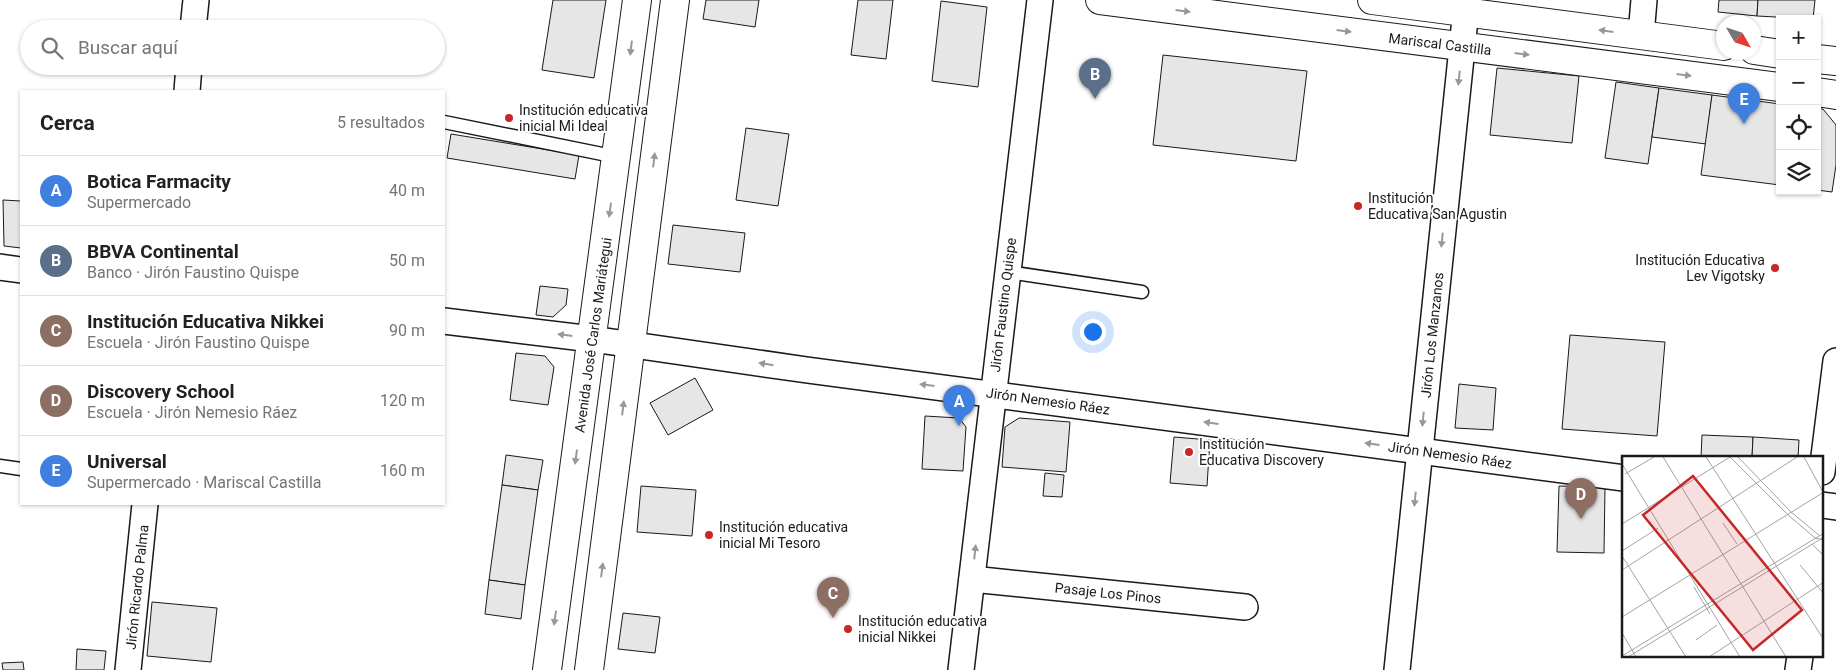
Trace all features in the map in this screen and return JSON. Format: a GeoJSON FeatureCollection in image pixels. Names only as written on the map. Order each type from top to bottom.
{"type":"FeatureCollection","features":[{"type":"Feature","properties":{"kind":"main road","name":"Avenida José Carlos Mariátegui"},"geometry":{"type":"LineString","coordinates":[[547,670],[637,0]]}},
{"type":"Feature","properties":{"kind":"main road"},"geometry":{"type":"LineString","coordinates":[[589,670],[675,0]]}},
{"type":"Feature","properties":{"kind":"main road","name":"Mariscal Castilla"},"geometry":{"type":"LineString","coordinates":[[1100,0],[1776,86]]}},
{"type":"Feature","properties":{"kind":"main road"},"geometry":{"type":"LineString","coordinates":[[1372,0],[1466,6],[1641,36],[1716,45]]}},
{"type":"Feature","properties":{"kind":"main road"},"geometry":{"type":"LineString","coordinates":[[1761,51],[1776,53]]}},
{"type":"Feature","properties":{"kind":"main road"},"geometry":{"type":"LineString","coordinates":[[1821,59],[1836,61]]}},
{"type":"Feature","properties":{"kind":"main road"},"geometry":{"type":"LineString","coordinates":[[1821,93],[1836,95]]}},
{"type":"Feature","properties":{"kind":"street"},"geometry":{"type":"LineString","coordinates":[[194,20],[196,0]]}},
{"type":"Feature","properties":{"kind":"street","name":"Jirón Faustino Quispe"},"geometry":{"type":"LineString","coordinates":[[961,670],[992,394],[1040,0]]}},
{"type":"Feature","properties":{"kind":"street"},"geometry":{"type":"LineString","coordinates":[[1641,36],[1644,0]]}},
{"type":"Feature","properties":{"kind":"street","name":"Jirón Los Manzanos"},"geometry":{"type":"LineString","coordinates":[[1397,670],[1466,6]]}},
{"type":"Feature","properties":{"kind":"street"},"geometry":{"type":"LineString","coordinates":[[187,90],[188,75]]}},
{"type":"Feature","properties":{"kind":"street"},"geometry":{"type":"LineString","coordinates":[[0,267],[20,270]]}},
{"type":"Feature","properties":{"kind":"street","name":"Jirón Nemesio Ráez"},"geometry":{"type":"LineString","coordinates":[[445,321],[592,338],[807,370],[1622,478]]}},
{"type":"Feature","properties":{"kind":"street"},"geometry":{"type":"LineString","coordinates":[[1824,456],[1836,361]]}},
{"type":"Feature","properties":{"kind":"street","name":"Jirón Ricardo Palma"},"geometry":{"type":"LineString","coordinates":[[128,670],[145,505]]}},
{"type":"Feature","properties":{"kind":"street","name":"Pasaje Los Pinos"},"geometry":{"type":"LineString","coordinates":[[972,579],[1245,607]]}},
{"type":"Feature","properties":{"kind":"lane"},"geometry":{"type":"LineString","coordinates":[[445,122],[617,157]]}},
{"type":"Feature","properties":{"kind":"lane"},"geometry":{"type":"LineString","coordinates":[[1008,272],[1142,292]]}},
{"type":"Feature","properties":{"kind":"lane"},"geometry":{"type":"LineString","coordinates":[[0,466],[20,469]]}},
{"type":"Feature","properties":{"kind":"building"},"geometry":{"type":"Polygon","coordinates":[[[553,0],[606,0],[594,78],[542,70],[553,0]]]}},
{"type":"Feature","properties":{"kind":"building"},"geometry":{"type":"Polygon","coordinates":[[[706,0],[759,0],[755,27],[703,19],[706,0]]]}},
{"type":"Feature","properties":{"kind":"building"},"geometry":{"type":"Polygon","coordinates":[[[858,0],[893,0],[886,59],[851,55],[858,0]]]}},
{"type":"Feature","properties":{"kind":"building"},"geometry":{"type":"Polygon","coordinates":[[[1719,0],[1758,0],[1757,15],[1718,12],[1719,0]]]}},
{"type":"Feature","properties":{"kind":"building"},"geometry":{"type":"Polygon","coordinates":[[[1758,0],[1815,0],[1813,15],[1776,15],[1776,17],[1757,15],[1758,0]]]}},
{"type":"Feature","properties":{"kind":"building"},"geometry":{"type":"Polygon","coordinates":[[[941,1],[987,7],[978,87],[932,81],[941,1]]]}},
{"type":"Feature","properties":{"kind":"building"},"geometry":{"type":"Polygon","coordinates":[[[1163,55],[1307,71],[1296,161],[1153,145],[1163,55]]]}},
{"type":"Feature","properties":{"kind":"building"},"geometry":{"type":"Polygon","coordinates":[[[1497,68],[1579,76],[1572,143],[1490,135],[1497,68]]]}},
{"type":"Feature","properties":{"kind":"building"},"geometry":{"type":"Polygon","coordinates":[[[1616,82],[1659,88],[1648,164],[1605,158],[1616,82]]]}},
{"type":"Feature","properties":{"kind":"building"},"geometry":{"type":"Polygon","coordinates":[[[1659,88],[1712,95],[1706,144],[1652,137],[1659,88]]]}},
{"type":"Feature","properties":{"kind":"building"},"geometry":{"type":"Polygon","coordinates":[[[1712,95],[1776,103],[1776,184],[1701,175],[1712,95]]]}},
{"type":"Feature","properties":{"kind":"building"},"geometry":{"type":"Polygon","coordinates":[[[1821,109],[1836,125],[1836,165],[1832,192],[1821,191],[1821,109]]]}},
{"type":"Feature","properties":{"kind":"building"},"geometry":{"type":"Polygon","coordinates":[[[746,128],[789,134],[778,206],[736,200],[746,128]]]}},
{"type":"Feature","properties":{"kind":"building"},"geometry":{"type":"Polygon","coordinates":[[[451,134],[579,155],[575,179],[447,158],[451,134]]]}},
{"type":"Feature","properties":{"kind":"building"},"geometry":{"type":"Polygon","coordinates":[[[3,200],[20,201],[20,248],[4,246],[3,200]]]}},
{"type":"Feature","properties":{"kind":"building"},"geometry":{"type":"Polygon","coordinates":[[[673,225],[745,233],[740,272],[668,264],[673,225]]]}},
{"type":"Feature","properties":{"kind":"building"},"geometry":{"type":"Polygon","coordinates":[[[540,286],[568,289],[566,305],[553,317],[536,315],[540,286]]]}},
{"type":"Feature","properties":{"kind":"building"},"geometry":{"type":"Polygon","coordinates":[[[1570,335],[1665,342],[1657,436],[1562,429],[1570,335]]]}},
{"type":"Feature","properties":{"kind":"building"},"geometry":{"type":"Polygon","coordinates":[[[516,353],[545,356],[554,367],[548,405],[510,400],[516,353]]]}},
{"type":"Feature","properties":{"kind":"building"},"geometry":{"type":"Polygon","coordinates":[[[695,378],[713,410],[668,435],[650,403],[695,378]]]}},
{"type":"Feature","properties":{"kind":"building"},"geometry":{"type":"Polygon","coordinates":[[[1459,384],[1496,388],[1493,430],[1455,428],[1459,384]]]}},
{"type":"Feature","properties":{"kind":"building"},"geometry":{"type":"Polygon","coordinates":[[[925,416],[959,418],[966,427],[963,471],[922,469],[925,416]]]}},
{"type":"Feature","properties":{"kind":"building"},"geometry":{"type":"Polygon","coordinates":[[[1019,418],[1070,422],[1066,472],[1002,467],[1005,427],[1019,418]]]}},
{"type":"Feature","properties":{"kind":"building"},"geometry":{"type":"Polygon","coordinates":[[[1702,435],[1753,437],[1752,456],[1701,456],[1702,435]]]}},
{"type":"Feature","properties":{"kind":"building"},"geometry":{"type":"Polygon","coordinates":[[[1174,437],[1210,440],[1207,486],[1170,483],[1174,437]]]}},
{"type":"Feature","properties":{"kind":"building"},"geometry":{"type":"Polygon","coordinates":[[[1753,437],[1799,440],[1798,456],[1752,456],[1753,437]]]}},
{"type":"Feature","properties":{"kind":"building"},"geometry":{"type":"Polygon","coordinates":[[[506,455],[543,460],[538,490],[502,485],[506,455]]]}},
{"type":"Feature","properties":{"kind":"building"},"geometry":{"type":"Polygon","coordinates":[[[1045,473],[1064,475],[1062,497],[1043,496],[1045,473]]]}},
{"type":"Feature","properties":{"kind":"building"},"geometry":{"type":"Polygon","coordinates":[[[502,485],[538,490],[525,585],[489,580],[502,485]]]}},
{"type":"Feature","properties":{"kind":"building"},"geometry":{"type":"Polygon","coordinates":[[[641,486],[696,490],[692,536],[637,532],[641,486]]]}},
{"type":"Feature","properties":{"kind":"building"},"geometry":{"type":"Polygon","coordinates":[[[1559,486],[1605,487],[1604,553],[1557,552],[1559,486]]]}},
{"type":"Feature","properties":{"kind":"building"},"geometry":{"type":"Polygon","coordinates":[[[489,580],[525,585],[521,619],[485,614],[489,580]]]}},
{"type":"Feature","properties":{"kind":"building"},"geometry":{"type":"Polygon","coordinates":[[[152,602],[217,608],[211,662],[147,656],[152,602]]]}},
{"type":"Feature","properties":{"kind":"building"},"geometry":{"type":"Polygon","coordinates":[[[623,613],[660,617],[655,653],[618,649],[623,613]]]}},
{"type":"Feature","properties":{"kind":"building"},"geometry":{"type":"Polygon","coordinates":[[[77,649],[106,651],[104,670],[76,670],[77,649]]]}},
{"type":"Feature","properties":{"kind":"building"},"geometry":{"type":"Polygon","coordinates":[[[23,662],[24,670],[3,670],[2,663],[23,662]]]}},
{"type":"Feature","properties":{"kind":"place","name":"BBVA Continental"},"geometry":{"type":"Point","coordinates":[1095,99]}},
{"type":"Feature","properties":{"kind":"place","name":"Institución educativa inicial Mi Ideal"},"geometry":{"type":"Point","coordinates":[509,118]}},
{"type":"Feature","properties":{"kind":"place","name":"Universal"},"geometry":{"type":"Point","coordinates":[1744,124]}},
{"type":"Feature","properties":{"kind":"place","name":"Institución Educativa San Agustin"},"geometry":{"type":"Point","coordinates":[1358,206]}},
{"type":"Feature","properties":{"kind":"place","name":"Institución Educativa Lev Vigotsky"},"geometry":{"type":"Point","coordinates":[1775,268]}},
{"type":"Feature","properties":{"kind":"place","name":"Botica Farmacity"},"geometry":{"type":"Point","coordinates":[959,426]}},
{"type":"Feature","properties":{"kind":"place","name":"Institución Educativa Discovery"},"geometry":{"type":"Point","coordinates":[1189,452]}},
{"type":"Feature","properties":{"kind":"place","name":"Discovery School"},"geometry":{"type":"Point","coordinates":[1581,519]}},
{"type":"Feature","properties":{"kind":"place","name":"Institución educativa inicial Mi Tesoro"},"geometry":{"type":"Point","coordinates":[709,535]}},
{"type":"Feature","properties":{"kind":"place","name":"Institución Educativa Nikkei"},"geometry":{"type":"Point","coordinates":[833,618]}},
{"type":"Feature","properties":{"kind":"place","name":"Institución educativa inicial Nikkei"},"geometry":{"type":"Point","coordinates":[848,629]}}]}
